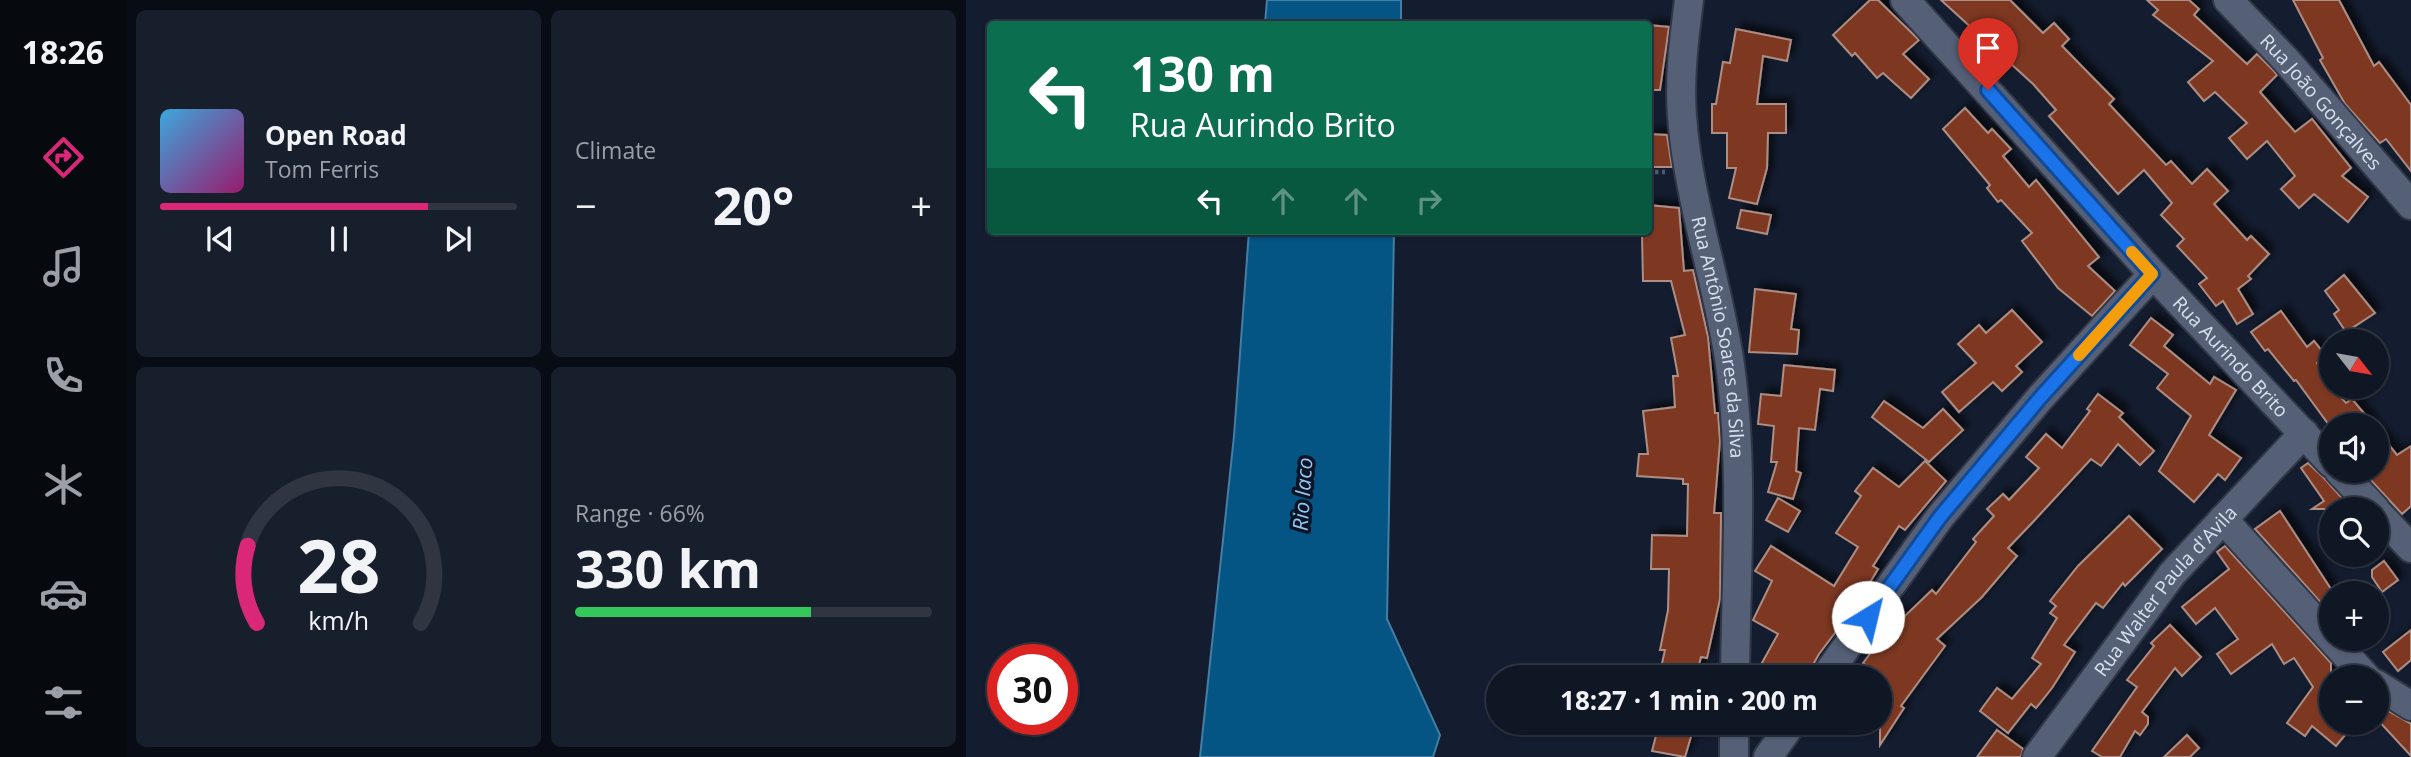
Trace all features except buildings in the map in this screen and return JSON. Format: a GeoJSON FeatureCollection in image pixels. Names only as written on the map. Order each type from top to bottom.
{"type":"FeatureCollection","features":[{"type":"Feature","properties":{"kind":"street","name":"Rua Antônio Soares da Silva"},"geometry":{"type":"LineString","coordinates":[[1689,0],[1682,56],[1682,115],[1689,172],[1730,364],[1737,435],[1735,665]]}},
{"type":"Feature","properties":{"kind":"street","name":"Rua Aurindo Brito"},"geometry":{"type":"LineString","coordinates":[[1905,0],[2152,274],[2319,450]]}},
{"type":"Feature","properties":{"kind":"street","name":"Rua João Gonçalves"},"geometry":{"type":"LineString","coordinates":[[2228,0],[2285,59],[2411,205]]}},
{"type":"Feature","properties":{"kind":"street"},"geometry":{"type":"LineString","coordinates":[[1834,665],[1940,517],[2040,398],[2152,274]]}},
{"type":"Feature","properties":{"kind":"street","name":"Rua Walter Paula d'Avila"},"geometry":{"type":"LineString","coordinates":[[2037,757],[2172,575],[2304,433]]}},
{"type":"Feature","properties":{"kind":"street"},"geometry":{"type":"LineString","coordinates":[[2350,483],[2364,497]]}},
{"type":"Feature","properties":{"kind":"street"},"geometry":{"type":"LineString","coordinates":[[2223,519],[2355,665]]}},
{"type":"Feature","properties":{"kind":"street"},"geometry":{"type":"LineString","coordinates":[[2389,524],[2411,548]]}},
{"type":"Feature","properties":{"kind":"street"},"geometry":{"type":"LineString","coordinates":[[2389,692],[2411,706]]}},
{"type":"Feature","properties":{"kind":"street"},"geometry":{"type":"LineString","coordinates":[[1734,735],[1734,757]]}},
{"type":"Feature","properties":{"kind":"street"},"geometry":{"type":"LineString","coordinates":[[1768,757],[1784,735]]}},
{"type":"Feature","properties":{"kind":"water"},"geometry":{"type":"Polygon","coordinates":[[[1267,0],[1401,0],[1401,21],[1265,21],[1267,0]]]}},
{"type":"Feature","properties":{"kind":"water","name":"Rio Iaco"},"geometry":{"type":"Polygon","coordinates":[[[1249,235],[1394,235],[1387,619],[1440,735],[1433,757],[1200,757],[1234,436],[1249,235]]]}},
{"type":"Feature","properties":{"kind":"slow traffic"},"geometry":{"type":"LineString","coordinates":[[2079,355],[2152,274],[2132,252]]}},
{"type":"Feature","properties":{"kind":"route"},"geometry":{"type":"LineString","coordinates":[[1868,617],[1940,517],[2040,398],[2152,274],[1988,90]]}}]}
